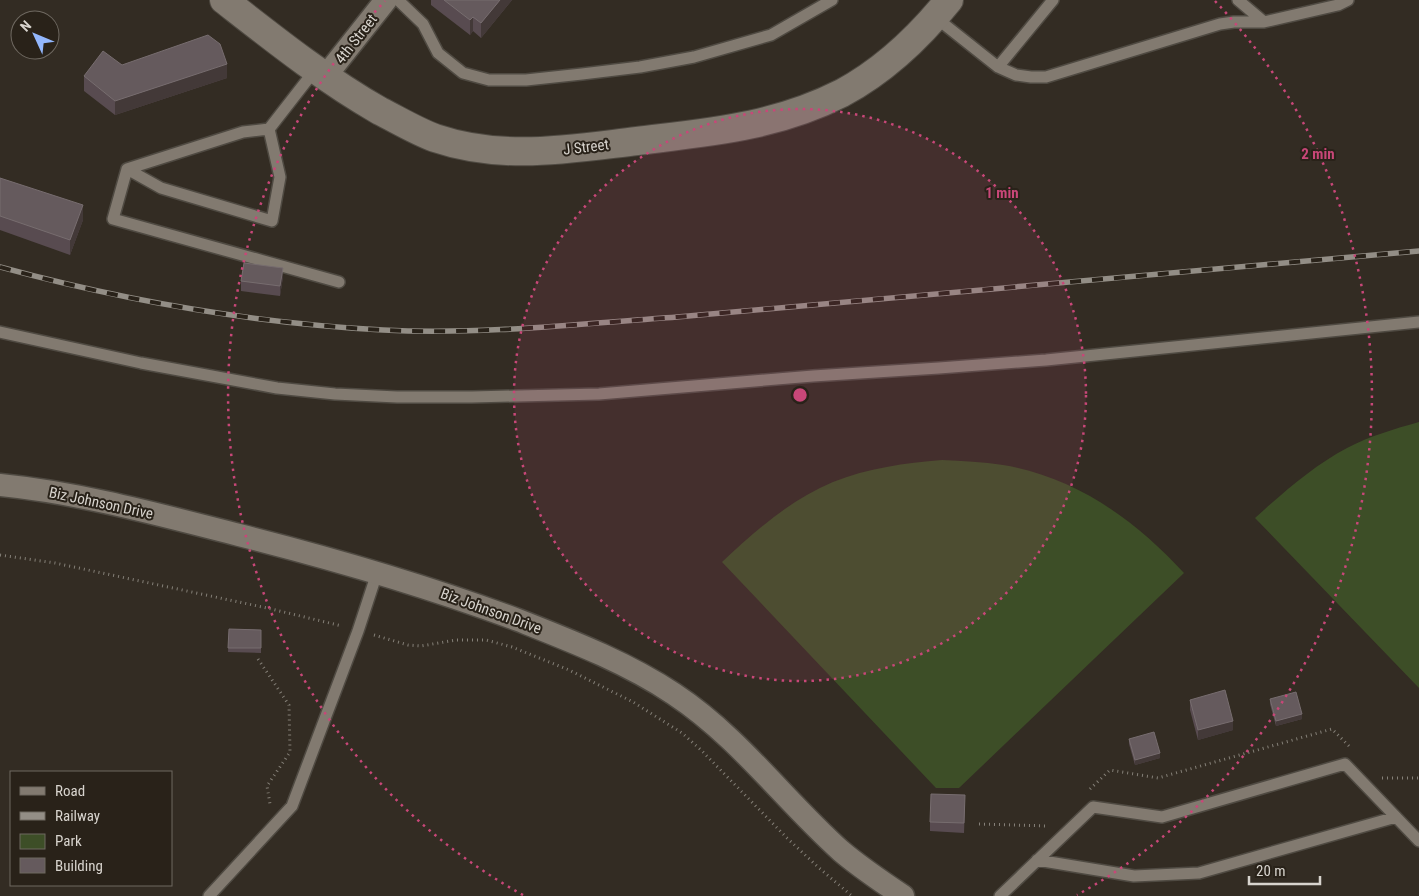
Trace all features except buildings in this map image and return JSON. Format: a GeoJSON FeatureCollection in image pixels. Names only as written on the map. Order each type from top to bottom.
{"type":"FeatureCollection","features":[{"type":"Feature","properties":{"kind":"main road","name":"J Street"},"geometry":{"type":"LineString","coordinates":[[224,0],[320,73],[402,123],[434,138],[476,148],[515,152],[555,150],[734,129],[775,119],[816,105],[843,92],[872,74],[905,47],[942,9]]}},
{"type":"Feature","properties":{"kind":"street","name":"4th Street"},"geometry":{"type":"LineString","coordinates":[[320,73],[386,0]]}},
{"type":"Feature","properties":{"kind":"street","name":"Biz Johnson Drive"},"geometry":{"type":"LineString","coordinates":[[0,484],[31,488],[140,510],[377,572],[551,633],[634,671],[674,694],[708,719],[841,851],[870,874],[903,896]]}},
{"type":"Feature","properties":{"kind":"lane"},"geometry":{"type":"LineString","coordinates":[[398,0],[423,24],[438,54],[463,73],[490,80],[526,80],[573,75],[640,67],[694,57],[771,34],[832,0]]}},
{"type":"Feature","properties":{"kind":"lane"},"geometry":{"type":"LineString","coordinates":[[998,67],[1053,0]]}},
{"type":"Feature","properties":{"kind":"lane"},"geometry":{"type":"LineString","coordinates":[[1238,0],[1264,22]]}},
{"type":"Feature","properties":{"kind":"lane"},"geometry":{"type":"LineString","coordinates":[[942,9],[998,67],[1016,75],[1046,77],[1220,24],[1264,22],[1338,5],[1348,0]]}},
{"type":"Feature","properties":{"kind":"lane"},"geometry":{"type":"LineString","coordinates":[[127,168],[243,132],[269,129],[320,73]]}},
{"type":"Feature","properties":{"kind":"lane"},"geometry":{"type":"LineString","coordinates":[[127,168],[161,188],[272,221],[280,177],[269,129]]}},
{"type":"Feature","properties":{"kind":"lane"},"geometry":{"type":"LineString","coordinates":[[127,168],[113,219],[339,282]]}},
{"type":"Feature","properties":{"kind":"lane"},"geometry":{"type":"LineString","coordinates":[[0,332],[141,363],[277,388],[335,394],[472,398],[599,394],[813,376],[949,368],[1419,322]]}},
{"type":"Feature","properties":{"kind":"lane"},"geometry":{"type":"LineString","coordinates":[[209,896],[292,806],[358,631],[377,572]]}},
{"type":"Feature","properties":{"kind":"lane"},"geometry":{"type":"LineString","coordinates":[[1000,896],[1093,807],[1162,817],[1345,764],[1419,841]]}},
{"type":"Feature","properties":{"kind":"lane"},"geometry":{"type":"LineString","coordinates":[[1037,860],[1134,876],[1199,873],[1396,817]]}},
{"type":"Feature","properties":{"kind":"path"},"geometry":{"type":"LineString","coordinates":[[0,555],[74,567],[267,608],[408,644],[420,646],[472,639],[495,642],[512,647],[569,670],[634,702],[682,734],[702,750],[818,868],[852,896]]}},
{"type":"Feature","properties":{"kind":"path"},"geometry":{"type":"LineString","coordinates":[[258,659],[289,705],[290,752],[267,786]]}},
{"type":"Feature","properties":{"kind":"path"},"geometry":{"type":"LineString","coordinates":[[1084,795],[1110,770],[1158,778],[1332,729],[1352,750]]}},
{"type":"Feature","properties":{"kind":"path"},"geometry":{"type":"LineString","coordinates":[[1380,778],[1419,778]]}},
{"type":"Feature","properties":{"kind":"path"},"geometry":{"type":"LineString","coordinates":[[979,824],[1050,826]]}},
{"type":"Feature","properties":{"kind":"green space"},"geometry":{"type":"Polygon","coordinates":[[[1419,422],[1419,688],[1255,518],[1299,480],[1334,455],[1373,436],[1419,422]]]}},
{"type":"Feature","properties":{"kind":"green space"},"geometry":{"type":"Polygon","coordinates":[[[942,460],[1003,465],[1055,479],[1079,490],[1145,535],[1184,573],[959,788],[936,788],[722,562],[774,517],[817,489],[860,473],[887,467],[942,460]]]}},
{"type":"Feature","properties":{"kind":"railway"},"geometry":{"type":"LineString","coordinates":[[0,267],[142,300],[238,316],[334,327],[456,331],[530,328],[677,317],[1419,251]]}}]}
